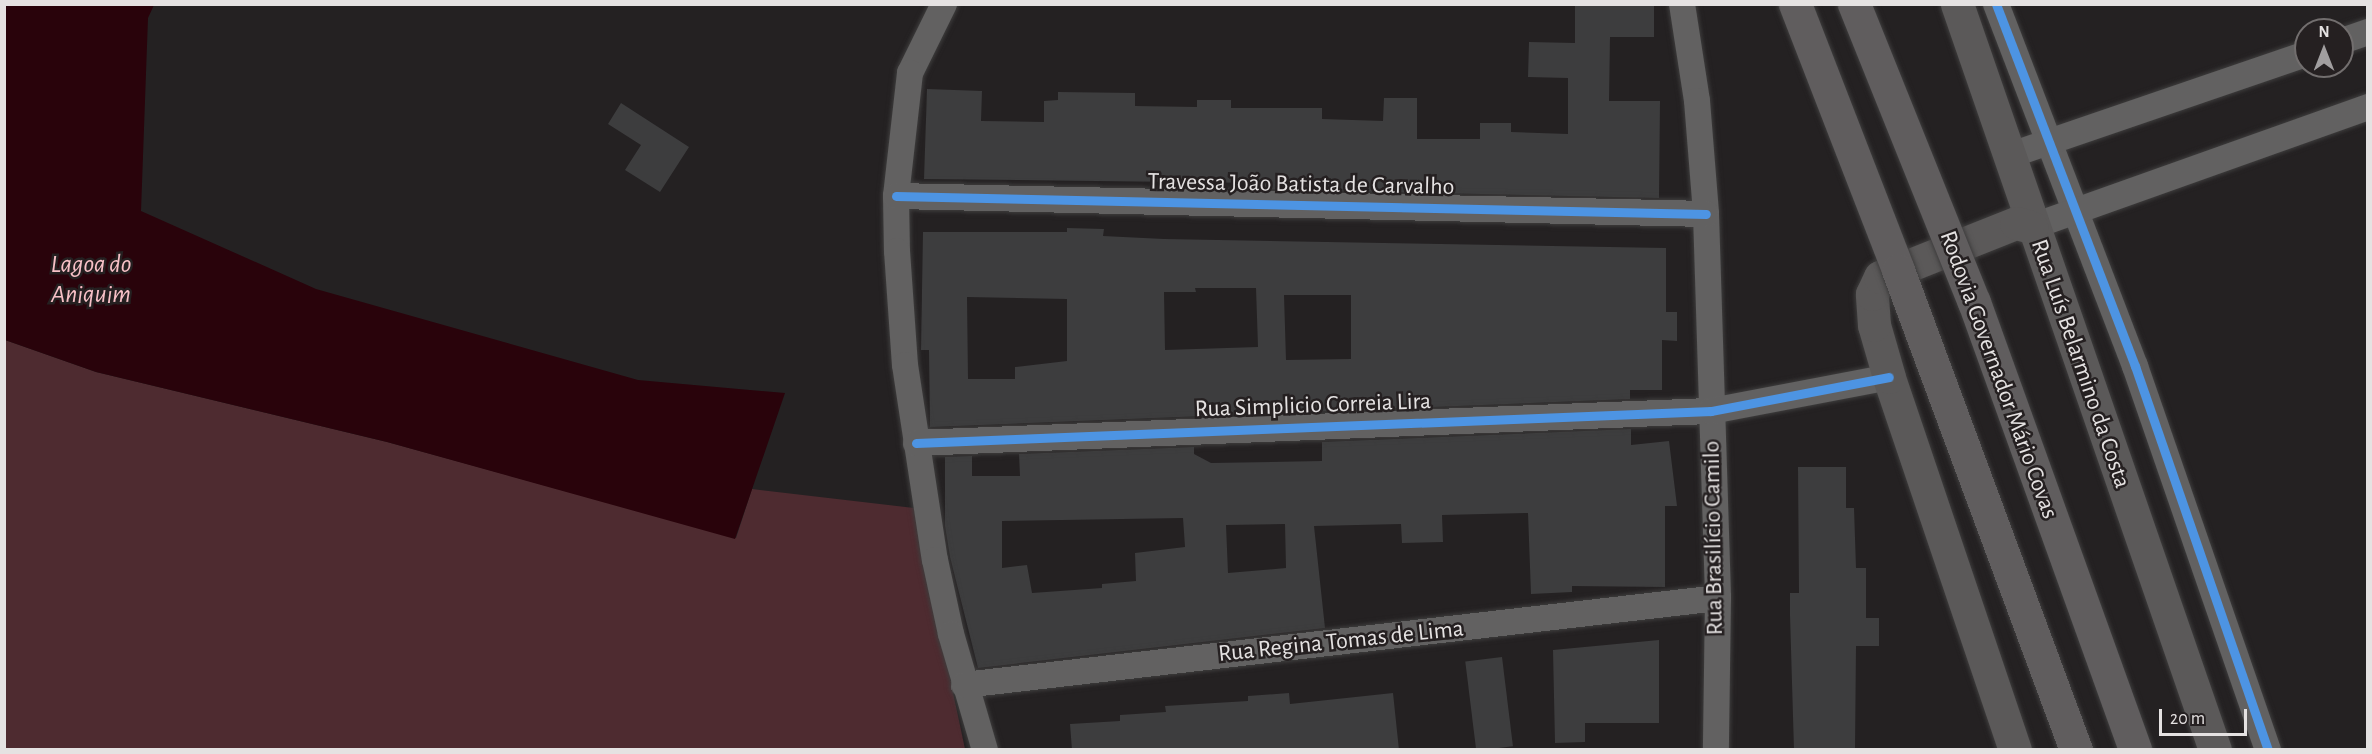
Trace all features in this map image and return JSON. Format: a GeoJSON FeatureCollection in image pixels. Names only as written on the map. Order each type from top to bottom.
{"type":"FeatureCollection","features":[{"type":"Feature","properties":{"kind":"highway"},"geometry":{"type":"LineString","coordinates":[[1795,4],[1898,270],[2076,750]]}},
{"type":"Feature","properties":{"kind":"highway","name":"Rodovia Governador Mário Covas"},"geometry":{"type":"LineString","coordinates":[[1854,4],[1974,303],[2135,750]]}},
{"type":"Feature","properties":{"kind":"main road"},"geometry":{"type":"LineString","coordinates":[[1957,4],[2031,227]]}},
{"type":"Feature","properties":{"kind":"main road","name":"Rua Luís Belarmino da Costa"},"geometry":{"type":"LineString","coordinates":[[2015,750],[1889,377],[1874,326],[1872,294],[1880,277],[2016,223],[2031,227],[2215,750]]}},
{"type":"Feature","properties":{"kind":"street"},"geometry":{"type":"LineString","coordinates":[[944,4],[910,73],[902,129],[896,196],[905,365],[935,560],[964,685],[985,750]]}},
{"type":"Feature","properties":{"kind":"street","name":"Rua Brasilício Camilo"},"geometry":{"type":"LineString","coordinates":[[1682,4],[1697,101],[1706,214],[1718,598],[1716,750]]}},
{"type":"Feature","properties":{"kind":"street"},"geometry":{"type":"LineString","coordinates":[[1996,4],[2135,366],[2268,750]]}},
{"type":"Feature","properties":{"kind":"street"},"geometry":{"type":"LineString","coordinates":[[2008,156],[2294,58]]}},
{"type":"Feature","properties":{"kind":"street"},"geometry":{"type":"LineString","coordinates":[[2031,227],[2076,214],[2367,107]]}},
{"type":"Feature","properties":{"kind":"street","name":"Travessa João Batista de Carvalho"},"geometry":{"type":"LineString","coordinates":[[896,196],[1706,214]]}},
{"type":"Feature","properties":{"kind":"street","name":"Rua Simplicio Correia Lira"},"geometry":{"type":"LineString","coordinates":[[916,443],[1711,411],[1889,377]]}},
{"type":"Feature","properties":{"kind":"street","name":"Rua Regina Tomas de Lima"},"geometry":{"type":"LineString","coordinates":[[964,685],[1718,598]]}},
{"type":"Feature","properties":{"kind":"shaded area"},"geometry":{"type":"Polygon","coordinates":[[[5,340],[96,372],[387,442],[736,538],[752,489],[914,508],[965,749],[5,750],[5,340]]]}},
{"type":"Feature","properties":{"kind":"water","name":"Lagoa do Aniquim"},"geometry":{"type":"Polygon","coordinates":[[[5,4],[154,5],[148,18],[141,211],[316,289],[638,380],[785,393],[735,539],[387,442],[96,372],[5,340],[5,4]]]}},
{"type":"Feature","properties":{"kind":"building"},"geometry":{"type":"Polygon","coordinates":[[[1575,4],[1654,4],[1654,37],[1610,37],[1609,101],[1660,101],[1659,198],[1259,189],[1259,183],[924,179],[927,89],[982,91],[981,121],[1044,122],[1044,101],[1058,100],[1058,92],[1135,93],[1135,106],[1197,107],[1197,100],[1231,100],[1231,108],[1322,108],[1322,119],[1383,121],[1384,98],[1417,98],[1417,139],[1480,139],[1480,123],[1511,123],[1511,132],[1568,134],[1568,78],[1528,77],[1529,42],[1575,43],[1575,4]]]}},
{"type":"Feature","properties":{"kind":"building"},"geometry":{"type":"Polygon","coordinates":[[[621,103],[689,147],[660,192],[625,170],[641,145],[608,124],[621,103]]]}},
{"type":"Feature","properties":{"kind":"building"},"geometry":{"type":"Polygon","coordinates":[[[1067,228],[1104,229],[1103,236],[1164,239],[1666,248],[1666,312],[1677,312],[1677,341],[1662,340],[1662,390],[1630,390],[1630,399],[930,427],[929,350],[921,350],[923,232],[1067,232],[1067,228]],[[1195,288],[1196,292],[1164,292],[1165,350],[1258,347],[1256,288],[1195,288]],[[1284,295],[1286,360],[1351,359],[1351,295],[1284,295]],[[967,297],[968,379],[1015,379],[1015,367],[1067,361],[1067,299],[967,297]]]}},
{"type":"Feature","properties":{"kind":"building"},"geometry":{"type":"Polygon","coordinates":[[[1631,429],[1631,445],[1669,441],[1677,506],[1665,506],[1665,587],[1572,586],[1572,592],[1531,594],[1528,513],[1442,515],[1443,542],[1402,543],[1401,524],[1314,526],[1325,628],[978,668],[950,557],[945,526],[945,457],[972,456],[972,476],[1020,476],[1019,454],[1194,447],[1194,454],[1211,463],[1322,461],[1322,442],[1631,429]],[[1183,518],[1002,521],[1002,568],[1027,565],[1032,593],[1102,588],[1102,584],[1136,581],[1135,553],[1185,547],[1183,518]],[[1285,524],[1226,525],[1228,573],[1286,568],[1285,524]]]}},
{"type":"Feature","properties":{"kind":"building"},"geometry":{"type":"Polygon","coordinates":[[[1798,467],[1846,467],[1846,508],[1854,508],[1856,568],[1866,568],[1866,618],[1879,618],[1879,646],[1856,646],[1855,750],[1794,750],[1790,593],[1799,593],[1798,467]]]}},
{"type":"Feature","properties":{"kind":"building"},"geometry":{"type":"Polygon","coordinates":[[[1659,640],[1659,723],[1585,723],[1585,742],[1555,743],[1553,650],[1659,640]]]}},
{"type":"Feature","properties":{"kind":"building"},"geometry":{"type":"Polygon","coordinates":[[[1502,657],[1513,746],[1476,750],[1465,662],[1502,657]]]}},
{"type":"Feature","properties":{"kind":"building"},"geometry":{"type":"Polygon","coordinates":[[[1289,693],[1290,704],[1393,693],[1399,750],[1072,750],[1070,724],[1120,721],[1120,715],[1166,712],[1165,706],[1248,701],[1248,696],[1289,693]]]}},
{"type":"Feature","properties":{"kind":"cycle path"},"geometry":{"type":"LineString","coordinates":[[1996,4],[2135,366],[2268,750]]}},
{"type":"Feature","properties":{"kind":"cycle path"},"geometry":{"type":"LineString","coordinates":[[896,196],[1706,214]]}},
{"type":"Feature","properties":{"kind":"cycle path"},"geometry":{"type":"LineString","coordinates":[[916,443],[1711,411],[1889,377]]}}]}
